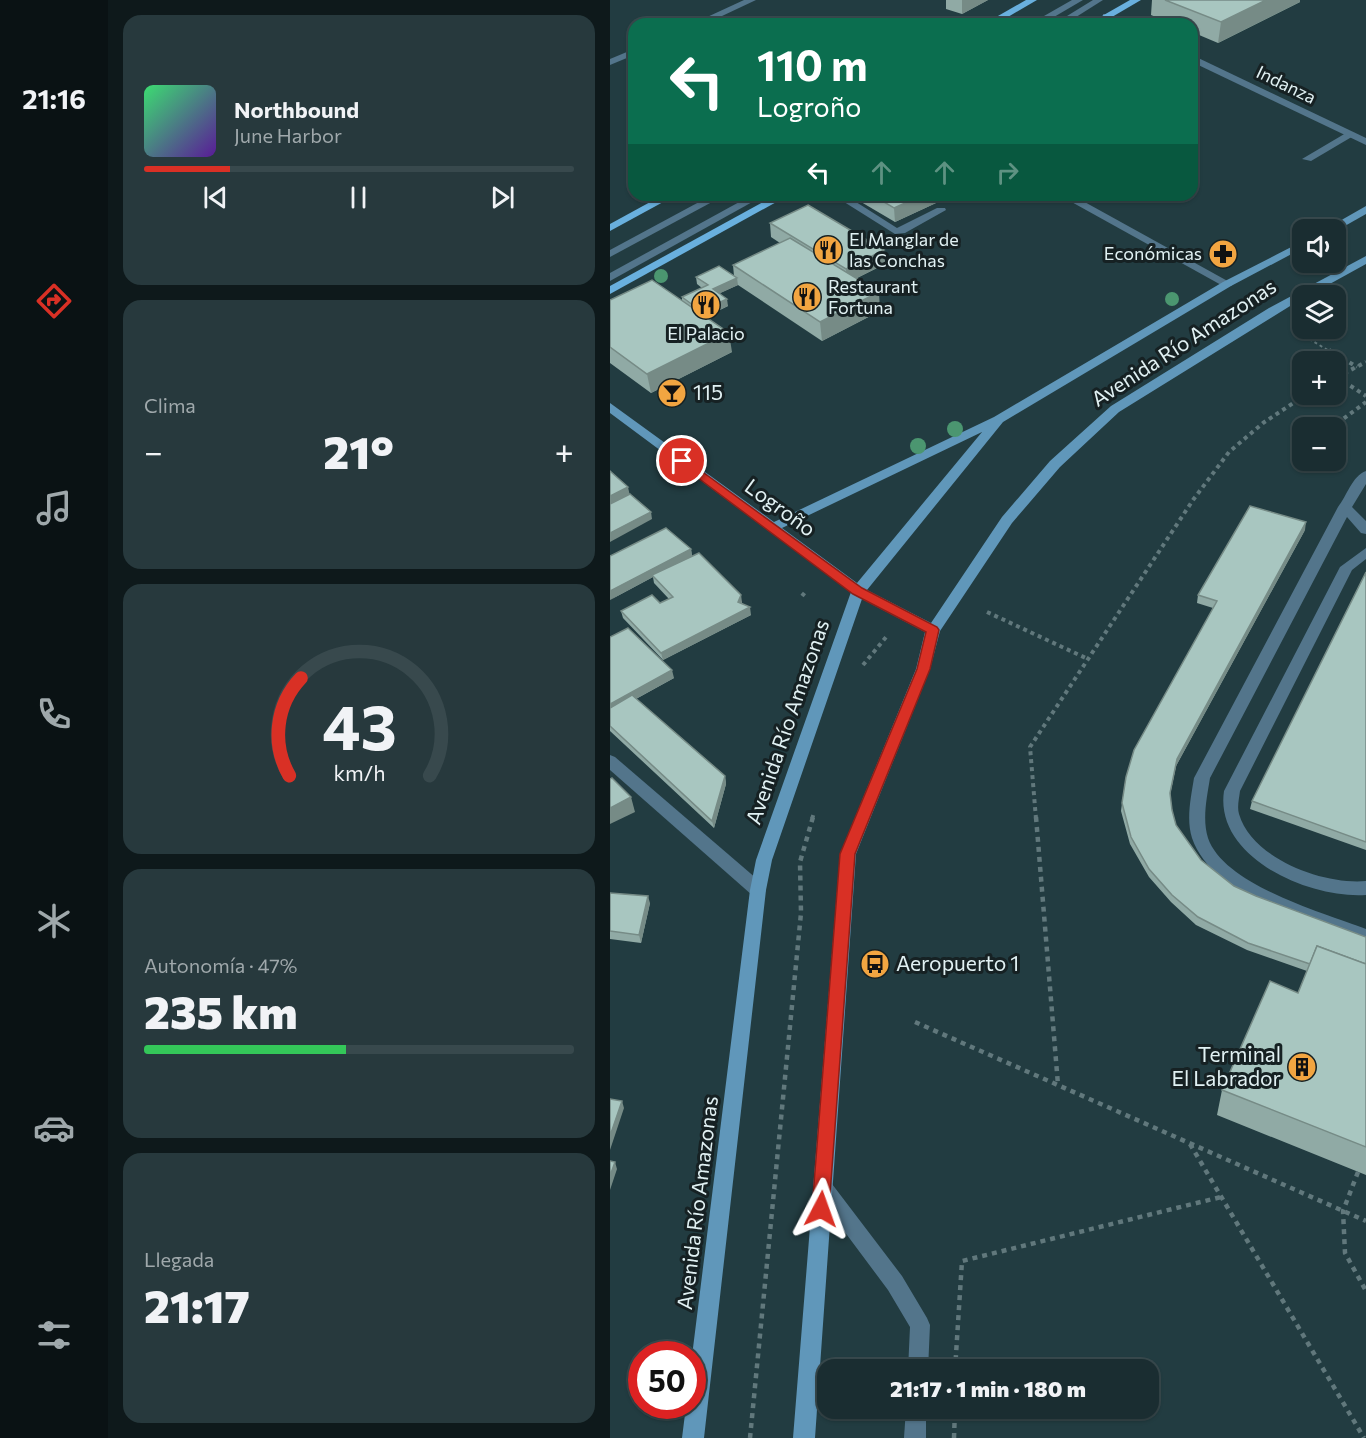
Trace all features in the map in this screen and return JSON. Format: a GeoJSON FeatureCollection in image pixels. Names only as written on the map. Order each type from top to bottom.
{"type":"FeatureCollection","features":[{"type":"Feature","properties":{"kind":"main road"},"geometry":{"type":"LineString","coordinates":[[1000,18],[1033,0]]}},
{"type":"Feature","properties":{"kind":"main road"},"geometry":{"type":"LineString","coordinates":[[1103,18],[1137,0]]}},
{"type":"Feature","properties":{"kind":"main road"},"geometry":{"type":"LineString","coordinates":[[610,228],[660,201]]}},
{"type":"Feature","properties":{"kind":"main road"},"geometry":{"type":"LineString","coordinates":[[610,291],[773,201]]}},
{"type":"Feature","properties":{"kind":"main road"},"geometry":{"type":"LineString","coordinates":[[1346,220],[1366,209]]}},
{"type":"Feature","properties":{"kind":"main road","name":"Avenida Río Amazonas"},"geometry":{"type":"LineString","coordinates":[[693,1438],[758,890],[764,860],[858,591],[999,419],[1227,284],[1292,250]]}},
{"type":"Feature","properties":{"kind":"main road","name":"Avenida Río Amazonas"},"geometry":{"type":"LineString","coordinates":[[804,1438],[848,854],[923,669],[932,630],[1008,520],[1055,464],[1115,409],[1273,310],[1366,259]]}},
{"type":"Feature","properties":{"kind":"main road","name":"Logroño"},"geometry":{"type":"LineString","coordinates":[[610,407],[858,591],[932,630]]}},
{"type":"Feature","properties":{"kind":"main road"},"geometry":{"type":"LineString","coordinates":[[772,528],[999,419]]}},
{"type":"Feature","properties":{"kind":"street"},"geometry":{"type":"LineString","coordinates":[[711,18],[752,0]]}},
{"type":"Feature","properties":{"kind":"street"},"geometry":{"type":"LineString","coordinates":[[1046,18],[1079,0]]}},
{"type":"Feature","properties":{"kind":"street"},"geometry":{"type":"LineString","coordinates":[[1069,18],[1099,0]]}},
{"type":"Feature","properties":{"kind":"street"},"geometry":{"type":"LineString","coordinates":[[1106,16],[1110,18]]}},
{"type":"Feature","properties":{"kind":"street"},"geometry":{"type":"LineString","coordinates":[[610,62],[628,54]]}},
{"type":"Feature","properties":{"kind":"street","name":"Indanza"},"geometry":{"type":"LineString","coordinates":[[1198,61],[1366,142]]}},
{"type":"Feature","properties":{"kind":"street"},"geometry":{"type":"LineString","coordinates":[[1307,159],[1350,135]]}},
{"type":"Feature","properties":{"kind":"street"},"geometry":{"type":"LineString","coordinates":[[610,254],[709,201]]}},
{"type":"Feature","properties":{"kind":"street"},"geometry":{"type":"LineString","coordinates":[[610,278],[749,201]]}},
{"type":"Feature","properties":{"kind":"street"},"geometry":{"type":"LineString","coordinates":[[848,201],[895,231],[901,231],[941,210]]}},
{"type":"Feature","properties":{"kind":"street"},"geometry":{"type":"LineString","coordinates":[[1075,201],[1227,284]]}},
{"type":"Feature","properties":{"kind":"street"},"geometry":{"type":"LineString","coordinates":[[1366,475],[1345,507],[1202,778],[1198,815],[1203,845],[1223,868],[1258,894],[1366,936]]}},
{"type":"Feature","properties":{"kind":"street"},"geometry":{"type":"LineString","coordinates":[[1345,507],[1366,530]]}},
{"type":"Feature","properties":{"kind":"street"},"geometry":{"type":"LineString","coordinates":[[1366,552],[1347,567],[1232,791],[1230,813],[1243,836],[1266,860],[1319,883],[1356,891],[1366,888]]}},
{"type":"Feature","properties":{"kind":"street"},"geometry":{"type":"LineString","coordinates":[[610,761],[758,890]]}},
{"type":"Feature","properties":{"kind":"street"},"geometry":{"type":"LineString","coordinates":[[822,1185],[895,1283],[920,1324],[918,1359]]}},
{"type":"Feature","properties":{"kind":"street"},"geometry":{"type":"LineString","coordinates":[[915,1438],[916,1419]]}},
{"type":"Feature","properties":{"kind":"path"},"geometry":{"type":"LineString","coordinates":[[1309,339],[1357,367]]}},
{"type":"Feature","properties":{"kind":"path"},"geometry":{"type":"LineString","coordinates":[[1346,372],[1366,362]]}},
{"type":"Feature","properties":{"kind":"path"},"geometry":{"type":"LineString","coordinates":[[1346,383],[1366,396]]}},
{"type":"Feature","properties":{"kind":"path"},"geometry":{"type":"LineString","coordinates":[[1346,417],[1366,402]]}},
{"type":"Feature","properties":{"kind":"path"},"geometry":{"type":"LineString","coordinates":[[1058,1085],[1030,747],[1193,500],[1229,452],[1263,423],[1292,404]]}},
{"type":"Feature","properties":{"kind":"path"},"geometry":{"type":"LineString","coordinates":[[802,596],[806,591]]}},
{"type":"Feature","properties":{"kind":"path"},"geometry":{"type":"LineString","coordinates":[[987,612],[1088,659]]}},
{"type":"Feature","properties":{"kind":"path"},"geometry":{"type":"LineString","coordinates":[[859,670],[904,616]]}},
{"type":"Feature","properties":{"kind":"path"},"geometry":{"type":"LineString","coordinates":[[750,1438],[801,913],[800,862],[816,805]]}},
{"type":"Feature","properties":{"kind":"path"},"geometry":{"type":"LineString","coordinates":[[915,1022],[1366,1221]]}},
{"type":"Feature","properties":{"kind":"path"},"geometry":{"type":"LineString","coordinates":[[1189,1143],[1364,1438]]}},
{"type":"Feature","properties":{"kind":"path"},"geometry":{"type":"LineString","coordinates":[[1358,1172],[1343,1211],[1345,1253],[1366,1291]]}},
{"type":"Feature","properties":{"kind":"path"},"geometry":{"type":"LineString","coordinates":[[956,1359],[962,1261],[1221,1197]]}},
{"type":"Feature","properties":{"kind":"path"},"geometry":{"type":"LineString","coordinates":[[954,1438],[955,1419]]}},
{"type":"Feature","properties":{"kind":"building"},"geometry":{"type":"Polygon","coordinates":[[[1165,0],[1266,0],[1221,22],[1165,0]]]}},
{"type":"Feature","properties":{"kind":"building"},"geometry":{"type":"Polygon","coordinates":[[[882,201],[910,201],[894,208],[882,201]]]}},
{"type":"Feature","properties":{"kind":"building"},"geometry":{"type":"Polygon","coordinates":[[[808,205],[884,250],[846,269],[770,223],[808,205]]]}},
{"type":"Feature","properties":{"kind":"building"},"geometry":{"type":"Polygon","coordinates":[[[790,238],[879,292],[820,322],[733,265],[790,238]]]}},
{"type":"Feature","properties":{"kind":"building"},"geometry":{"type":"Polygon","coordinates":[[[719,266],[737,278],[713,289],[727,299],[701,311],[682,297],[708,285],[696,277],[719,266]]]}},
{"type":"Feature","properties":{"kind":"building"},"geometry":{"type":"Polygon","coordinates":[[[652,280],[729,333],[647,374],[610,347],[610,300],[652,280]]]}},
{"type":"Feature","properties":{"kind":"building"},"geometry":{"type":"Polygon","coordinates":[[[610,471],[628,487],[610,496],[610,471]]]}},
{"type":"Feature","properties":{"kind":"building"},"geometry":{"type":"Polygon","coordinates":[[[630,494],[651,512],[610,533],[610,504],[630,494]]]}},
{"type":"Feature","properties":{"kind":"building"},"geometry":{"type":"Polygon","coordinates":[[[1250,506],[1306,522],[1177,759],[1170,793],[1172,810],[1176,825],[1201,860],[1234,886],[1366,937],[1366,964],[1317,946],[1310,964],[1248,943],[1198,917],[1172,895],[1149,869],[1131,837],[1122,803],[1126,777],[1134,750],[1217,601],[1198,595],[1250,506]]]}},
{"type":"Feature","properties":{"kind":"building"},"geometry":{"type":"Polygon","coordinates":[[[666,528],[691,549],[610,591],[610,556],[666,528]]]}},
{"type":"Feature","properties":{"kind":"building"},"geometry":{"type":"Polygon","coordinates":[[[699,553],[741,595],[738,602],[750,607],[661,653],[621,611],[652,595],[660,603],[673,597],[652,575],[699,553]]]}},
{"type":"Feature","properties":{"kind":"building"},"geometry":{"type":"Polygon","coordinates":[[[1366,572],[1366,842],[1252,801],[1366,572]]]}},
{"type":"Feature","properties":{"kind":"building"},"geometry":{"type":"Polygon","coordinates":[[[628,628],[672,670],[610,704],[610,637],[628,628]]]}},
{"type":"Feature","properties":{"kind":"building"},"geometry":{"type":"Polygon","coordinates":[[[632,695],[725,776],[712,821],[610,726],[610,708],[632,695]]]}},
{"type":"Feature","properties":{"kind":"building"},"geometry":{"type":"Polygon","coordinates":[[[612,778],[631,797],[610,808],[610,779],[612,778]]]}},
{"type":"Feature","properties":{"kind":"building"},"geometry":{"type":"Polygon","coordinates":[[[610,893],[648,896],[639,935],[610,931],[610,893]]]}},
{"type":"Feature","properties":{"kind":"building","name":"Terminal El Labrador"},"geometry":{"type":"Polygon","coordinates":[[[1317,946],[1366,964],[1366,1147],[1222,1090],[1270,981],[1298,993],[1317,946]]]}},
{"type":"Feature","properties":{"kind":"building"},"geometry":{"type":"Polygon","coordinates":[[[610,1099],[622,1101],[610,1136],[610,1099]]]}},
{"type":"Feature","properties":{"kind":"building"},"geometry":{"type":"Polygon","coordinates":[[[610,1161],[615,1162],[610,1176],[610,1161]]]}},
{"type":"Feature","properties":{"kind":"place","name":"El Manglar de las Conchas"},"geometry":{"type":"Point","coordinates":[828,250]}},
{"type":"Feature","properties":{"kind":"place","name":"Económicas"},"geometry":{"type":"Point","coordinates":[1223,254]}},
{"type":"Feature","properties":{"kind":"place","name":"Restaurant Fortuna"},"geometry":{"type":"Point","coordinates":[807,297]}},
{"type":"Feature","properties":{"kind":"place","name":"El Palacio"},"geometry":{"type":"Point","coordinates":[706,305]}},
{"type":"Feature","properties":{"kind":"place","name":"115"},"geometry":{"type":"Point","coordinates":[672,393]}},
{"type":"Feature","properties":{"kind":"place","name":"Aeropuerto 1"},"geometry":{"type":"Point","coordinates":[875,964]}},
{"type":"Feature","properties":{"kind":"place","name":"Terminal El Labrador"},"geometry":{"type":"Point","coordinates":[1302,1067]}},
{"type":"Feature","properties":{"kind":"route"},"geometry":{"type":"LineString","coordinates":[[682,461],[858,591],[932,630],[923,669],[848,854],[821,1209]]}}]}
